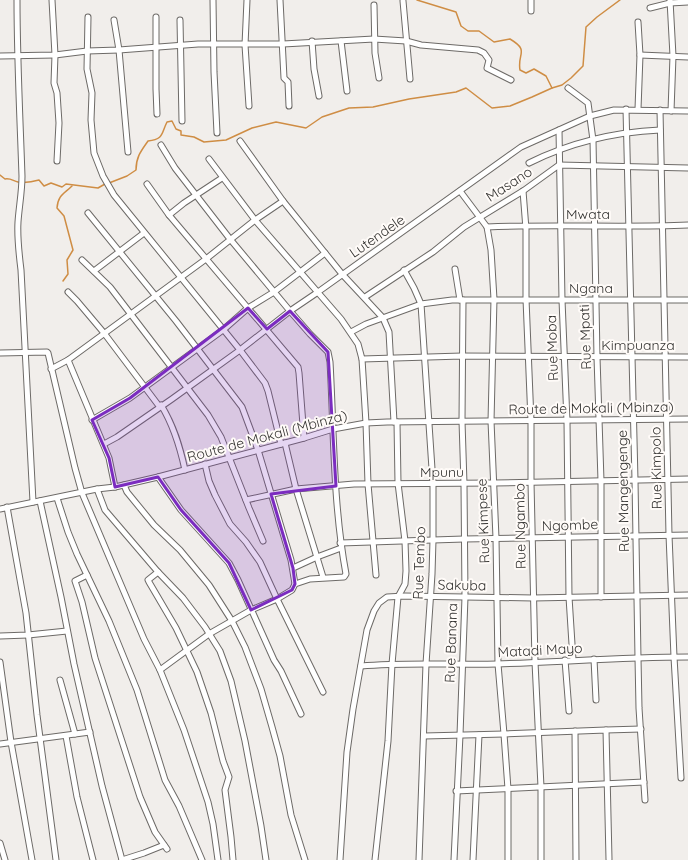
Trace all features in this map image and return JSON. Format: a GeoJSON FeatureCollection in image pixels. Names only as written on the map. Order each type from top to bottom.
{"type":"FeatureCollection","features":[{"type":"Feature","properties":{"kind":"street"},"geometry":{"type":"LineString","coordinates":[[17,0],[17,56],[22,179],[18,223],[18,246],[21,270],[33,502]]}},
{"type":"Feature","properties":{"kind":"street"},"geometry":{"type":"LineString","coordinates":[[52,0],[55,55],[54,83],[57,93],[59,123],[57,161]]}},
{"type":"Feature","properties":{"kind":"street"},"geometry":{"type":"LineString","coordinates":[[213,0],[216,133]]}},
{"type":"Feature","properties":{"kind":"street"},"geometry":{"type":"LineString","coordinates":[[247,0],[245,44],[248,106]]}},
{"type":"Feature","properties":{"kind":"street"},"geometry":{"type":"LineString","coordinates":[[280,0],[284,78],[288,82],[289,106]]}},
{"type":"Feature","properties":{"kind":"street"},"geometry":{"type":"LineString","coordinates":[[530,0],[531,11]]}},
{"type":"Feature","properties":{"kind":"street"},"geometry":{"type":"LineString","coordinates":[[403,1],[410,79]]}},
{"type":"Feature","properties":{"kind":"street"},"geometry":{"type":"LineString","coordinates":[[650,8],[670,1],[688,2]]}},
{"type":"Feature","properties":{"kind":"street"},"geometry":{"type":"LineString","coordinates":[[670,1],[673,56],[672,111]]}},
{"type":"Feature","properties":{"kind":"street"},"geometry":{"type":"LineString","coordinates":[[374,5],[374,39],[379,78]]}},
{"type":"Feature","properties":{"kind":"street"},"geometry":{"type":"LineString","coordinates":[[88,17],[87,69],[92,93],[91,112],[94,153],[103,176],[114,195],[265,383],[323,577]]}},
{"type":"Feature","properties":{"kind":"street"},"geometry":{"type":"LineString","coordinates":[[156,17],[157,114]]}},
{"type":"Feature","properties":{"kind":"street"},"geometry":{"type":"LineString","coordinates":[[114,20],[119,50],[128,152]]}},
{"type":"Feature","properties":{"kind":"street"},"geometry":{"type":"LineString","coordinates":[[180,20],[182,121]]}},
{"type":"Feature","properties":{"kind":"street"},"geometry":{"type":"LineString","coordinates":[[638,22],[640,55],[638,110]]}},
{"type":"Feature","properties":{"kind":"street"},"geometry":{"type":"LineString","coordinates":[[0,56],[55,55],[88,51],[156,48],[180,45],[283,44],[312,41],[374,39],[406,41],[478,50],[484,53],[489,60],[487,68],[511,80]]}},
{"type":"Feature","properties":{"kind":"street"},"geometry":{"type":"LineString","coordinates":[[312,41],[314,69],[319,96]]}},
{"type":"Feature","properties":{"kind":"street"},"geometry":{"type":"LineString","coordinates":[[341,41],[347,91]]}},
{"type":"Feature","properties":{"kind":"street"},"geometry":{"type":"LineString","coordinates":[[640,55],[688,57]]}},
{"type":"Feature","properties":{"kind":"street","name":"Rue Mpati"},"geometry":{"type":"LineString","coordinates":[[568,88],[586,101],[589,106],[593,140],[597,357],[602,480],[601,596]]}},
{"type":"Feature","properties":{"kind":"street","name":"Rue Mangengenge"},"geometry":{"type":"LineString","coordinates":[[626,109],[634,420],[636,596],[645,800]]}},
{"type":"Feature","properties":{"kind":"street","name":"Lutendele"},"geometry":{"type":"LineString","coordinates":[[104,444],[117,437],[212,368],[240,350],[290,311],[521,147],[590,116],[614,110],[688,111]]}},
{"type":"Feature","properties":{"kind":"street","name":"Rue Kimpolo"},"geometry":{"type":"LineString","coordinates":[[660,110],[669,535],[681,778]]}},
{"type":"Feature","properties":{"kind":"street","name":"Rue Moba"},"geometry":{"type":"LineString","coordinates":[[559,130],[562,300],[567,421],[569,597],[572,660]]}},
{"type":"Feature","properties":{"kind":"street"},"geometry":{"type":"LineString","coordinates":[[529,163],[550,153],[593,140],[627,133],[660,130]]}},
{"type":"Feature","properties":{"kind":"street"},"geometry":{"type":"LineString","coordinates":[[240,141],[283,201],[325,253],[342,274],[383,318],[389,332],[398,484],[405,541],[405,584],[398,597],[392,664],[388,741],[376,860]]}},
{"type":"Feature","properties":{"kind":"street"},"geometry":{"type":"LineString","coordinates":[[161,145],[175,168],[230,239],[290,311],[328,352],[330,362],[340,546],[345,576],[310,579],[295,584]]}},
{"type":"Feature","properties":{"kind":"street"},"geometry":{"type":"LineString","coordinates":[[209,160],[255,220],[351,332],[358,344],[362,359],[368,484],[376,575]]}},
{"type":"Feature","properties":{"kind":"street"},"geometry":{"type":"LineString","coordinates":[[559,165],[688,168]]}},
{"type":"Feature","properties":{"kind":"street","name":"Masano"},"geometry":{"type":"LineString","coordinates":[[365,297],[404,270],[434,252],[464,227],[523,191],[559,165]]}},
{"type":"Feature","properties":{"kind":"street"},"geometry":{"type":"LineString","coordinates":[[169,215],[222,178]]}},
{"type":"Feature","properties":{"kind":"street"},"geometry":{"type":"LineString","coordinates":[[146,184],[169,215],[298,367],[300,373],[304,438]]}},
{"type":"Feature","properties":{"kind":"street","name":"Rue Kimpese"},"geometry":{"type":"LineString","coordinates":[[460,191],[487,227],[491,250],[494,299],[491,421],[496,538],[498,664],[508,789],[508,860]]}},
{"type":"Feature","properties":{"kind":"street","name":"Rue Ngambo"},"geometry":{"type":"LineString","coordinates":[[523,191],[526,225],[526,300],[531,421],[530,482],[535,662],[542,787],[541,860]]}},
{"type":"Feature","properties":{"kind":"street"},"geometry":{"type":"LineString","coordinates":[[51,369],[68,360],[155,297],[255,220],[283,201]]}},
{"type":"Feature","properties":{"kind":"street"},"geometry":{"type":"LineString","coordinates":[[88,213],[242,407],[258,450],[293,568],[295,584],[292,590],[232,620],[209,634],[160,670]]}},
{"type":"Feature","properties":{"kind":"street","name":"Mwata"},"geometry":{"type":"LineString","coordinates":[[487,227],[526,225],[688,225]]}},
{"type":"Feature","properties":{"kind":"street"},"geometry":{"type":"LineString","coordinates":[[94,271],[144,233]]}},
{"type":"Feature","properties":{"kind":"street"},"geometry":{"type":"LineString","coordinates":[[92,420],[130,398],[223,330],[248,308],[274,292],[325,253]]}},
{"type":"Feature","properties":{"kind":"street"},"geometry":{"type":"LineString","coordinates":[[82,260],[110,287],[208,415],[221,437],[263,541]]}},
{"type":"Feature","properties":{"kind":"street","name":"Rue Banana"},"geometry":{"type":"LineString","coordinates":[[454,860],[465,596],[461,300],[455,269]]}},
{"type":"Feature","properties":{"kind":"street","name":"Rue Tembo"},"geometry":{"type":"LineString","coordinates":[[404,270],[421,304],[433,484],[432,574],[426,664],[419,860]]}},
{"type":"Feature","properties":{"kind":"street"},"geometry":{"type":"LineString","coordinates":[[68,292],[78,300],[169,418],[185,470]]}},
{"type":"Feature","properties":{"kind":"street","name":"Ngana"},"geometry":{"type":"LineString","coordinates":[[351,332],[421,304],[461,300],[688,300]]}},
{"type":"Feature","properties":{"kind":"street"},"geometry":{"type":"LineString","coordinates":[[0,353],[47,352],[82,493],[144,639],[160,670],[184,730],[208,802],[218,860]]}},
{"type":"Feature","properties":{"kind":"street","name":"Kimpuanza"},"geometry":{"type":"LineString","coordinates":[[362,359],[425,356],[688,356]]}},
{"type":"Feature","properties":{"kind":"street"},"geometry":{"type":"LineString","coordinates":[[68,360],[92,420],[104,444],[109,458],[115,487]]}},
{"type":"Feature","properties":{"kind":"street","name":"Route de Mokali (Mbinza)"},"geometry":{"type":"LineString","coordinates":[[0,509],[96,489],[124,485],[230,458],[334,429],[366,423],[429,421],[688,419]]}},
{"type":"Feature","properties":{"kind":"street"},"geometry":{"type":"LineString","coordinates":[[205,464],[208,480],[217,500],[230,524],[246,542],[260,562],[276,599],[323,692]]}},
{"type":"Feature","properties":{"kind":"street"},"geometry":{"type":"LineString","coordinates":[[158,477],[181,510],[228,563],[238,580],[274,660],[302,714]]}},
{"type":"Feature","properties":{"kind":"street","name":"Mpunu"},"geometry":{"type":"LineString","coordinates":[[246,500],[296,489],[368,484],[464,484],[688,479]]}},
{"type":"Feature","properties":{"kind":"street"},"geometry":{"type":"LineString","coordinates":[[124,485],[127,492],[154,525],[203,576],[232,620],[245,647],[261,689],[280,756],[291,815],[305,860]]}},
{"type":"Feature","properties":{"kind":"street"},"geometry":{"type":"LineString","coordinates":[[96,489],[105,510],[158,572],[183,598],[220,651],[231,681],[245,741],[266,860]]}},
{"type":"Feature","properties":{"kind":"street"},"geometry":{"type":"LineString","coordinates":[[57,498],[68,532],[109,621],[137,690],[165,780],[179,806],[202,860]]}},
{"type":"Feature","properties":{"kind":"street"},"geometry":{"type":"LineString","coordinates":[[40,501],[57,576],[67,631],[102,786],[122,860],[166,847],[155,832],[140,797],[95,658],[82,602],[75,580],[87,575]]}},
{"type":"Feature","properties":{"kind":"street"},"geometry":{"type":"LineString","coordinates":[[7,507],[28,635],[56,860]]}},
{"type":"Feature","properties":{"kind":"street","name":"Ngombe"},"geometry":{"type":"LineString","coordinates":[[293,568],[340,546],[372,542],[496,538],[688,535]]}},
{"type":"Feature","properties":{"kind":"street"},"geometry":{"type":"LineString","coordinates":[[158,572],[148,580],[176,628],[199,679],[223,762],[228,773],[229,780],[225,790],[232,837],[233,860]]}},
{"type":"Feature","properties":{"kind":"street","name":"Sakuba"},"geometry":{"type":"LineString","coordinates":[[340,860],[347,752],[367,630],[374,611],[379,603],[386,597],[465,596],[533,598],[688,595]]}},
{"type":"Feature","properties":{"kind":"street"},"geometry":{"type":"LineString","coordinates":[[0,636],[67,631]]}},
{"type":"Feature","properties":{"kind":"street","name":"Matadi Mayo"},"geometry":{"type":"LineString","coordinates":[[361,666],[392,664],[498,664],[565,660],[688,657]]}},
{"type":"Feature","properties":{"kind":"street"},"geometry":{"type":"LineString","coordinates":[[594,659],[596,700]]}},
{"type":"Feature","properties":{"kind":"street"},"geometry":{"type":"LineString","coordinates":[[565,660],[569,711]]}},
{"type":"Feature","properties":{"kind":"street"},"geometry":{"type":"LineString","coordinates":[[0,662],[11,742],[32,860]]}},
{"type":"Feature","properties":{"kind":"street"},"geometry":{"type":"LineString","coordinates":[[60,680],[75,734]]}},
{"type":"Feature","properties":{"kind":"street"},"geometry":{"type":"LineString","coordinates":[[424,736],[641,729]]}},
{"type":"Feature","properties":{"kind":"street"},"geometry":{"type":"LineString","coordinates":[[606,730],[609,859]]}},
{"type":"Feature","properties":{"kind":"street"},"geometry":{"type":"LineString","coordinates":[[575,731],[576,860]]}},
{"type":"Feature","properties":{"kind":"street"},"geometry":{"type":"LineString","coordinates":[[0,744],[90,732]]}},
{"type":"Feature","properties":{"kind":"street"},"geometry":{"type":"LineString","coordinates":[[473,860],[475,791],[479,735]]}},
{"type":"Feature","properties":{"kind":"street"},"geometry":{"type":"LineString","coordinates":[[66,736],[77,797],[93,860]]}},
{"type":"Feature","properties":{"kind":"street"},"geometry":{"type":"LineString","coordinates":[[456,791],[644,782]]}},
{"type":"Feature","properties":{"kind":"street"},"geometry":{"type":"LineString","coordinates":[[0,843],[5,860]]}},
{"type":"Feature","properties":{"kind":"highlighted area"},"geometry":{"type":"Polygon","coordinates":[[[248,308],[267,329],[290,311],[328,352],[336,486],[271,494],[293,568],[295,584],[292,590],[251,610],[229,563],[181,510],[158,477],[115,487],[109,458],[92,420],[130,398],[248,308]]]}},
{"type":"Feature","properties":{"kind":"waterway"},"geometry":{"type":"LineString","coordinates":[[417,0],[456,12],[461,26],[468,31],[479,31],[494,42],[510,39],[516,43],[521,50],[520,70],[526,73],[534,69],[546,76],[552,88]]}},
{"type":"Feature","properties":{"kind":"waterway"},"geometry":{"type":"LineString","coordinates":[[109,183],[127,176],[136,170],[138,158],[148,141],[157,139],[163,133],[167,122],[172,121],[176,129],[181,131],[181,135],[194,137],[204,142],[226,140],[252,128],[276,122],[306,128],[322,117],[349,108],[373,107],[409,99],[456,92],[466,88],[492,108],[510,106],[562,85],[571,78],[583,66],[586,27],[620,0]]}},
{"type":"Feature","properties":{"kind":"waterway"},"geometry":{"type":"LineString","coordinates":[[0,175],[5,179],[18,182],[39,180],[44,186],[51,183],[62,187],[66,184],[98,188],[105,184]]}},
{"type":"Feature","properties":{"kind":"waterway"},"geometry":{"type":"LineString","coordinates":[[63,281],[68,274],[67,260],[73,250],[64,216],[57,208],[60,197],[72,186]]}}]}
